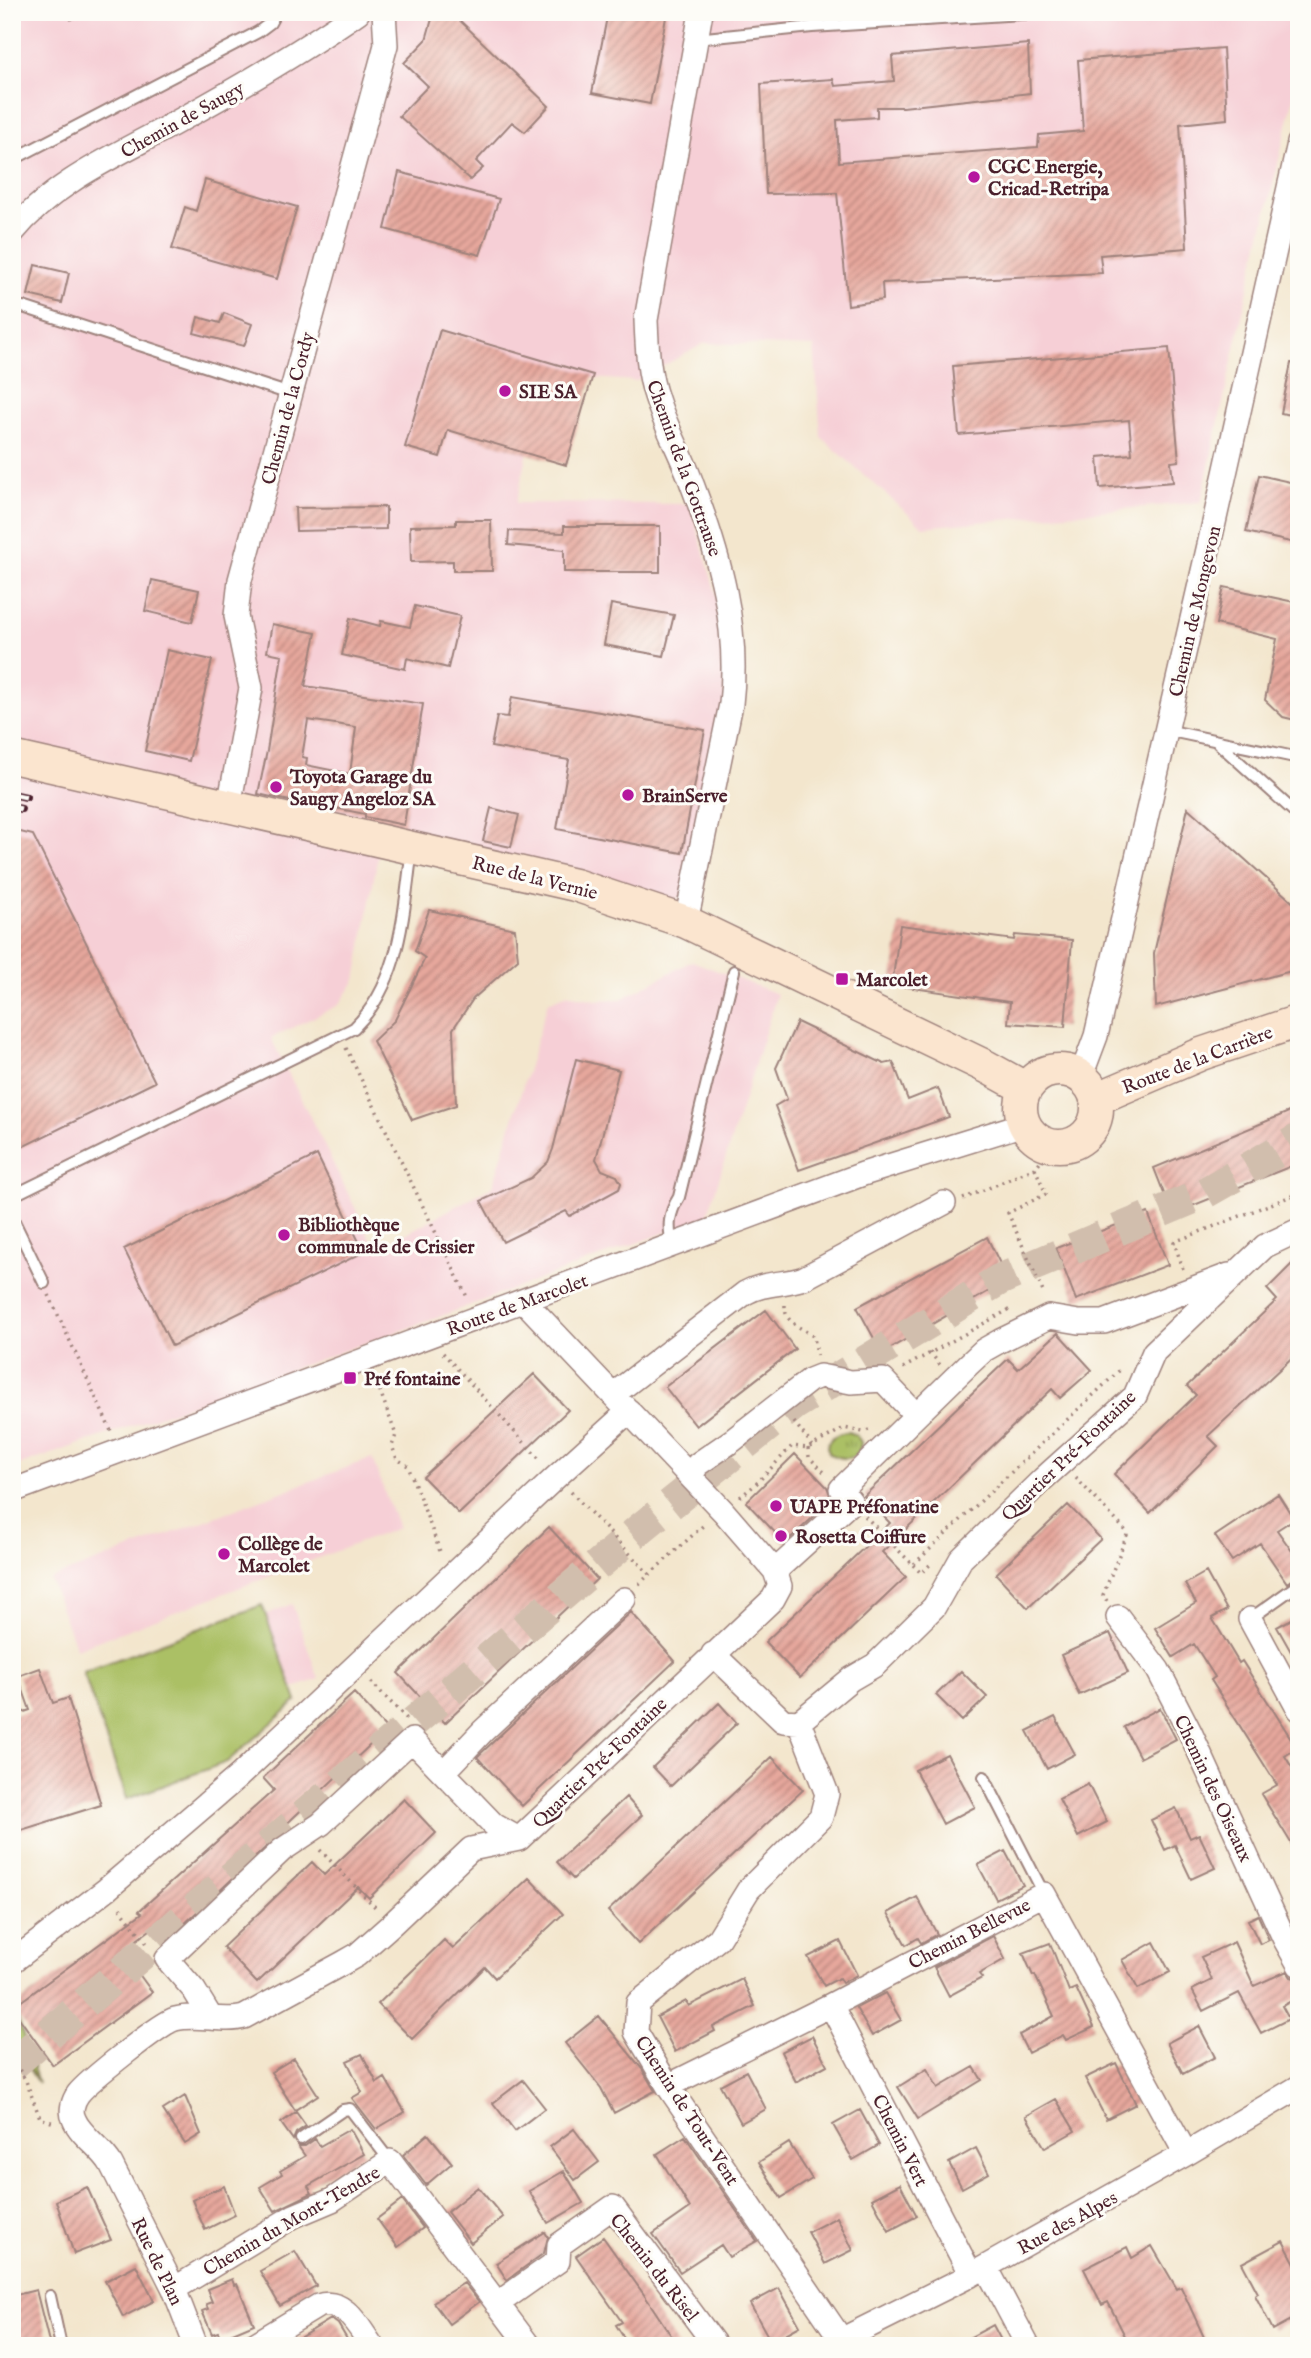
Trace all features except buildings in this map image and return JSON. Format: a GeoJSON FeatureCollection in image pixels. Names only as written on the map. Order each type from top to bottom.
{"type":"FeatureCollection","features":[{"type":"Feature","properties":{"kind":"street","name":"Chemin de Saugy"},"geometry":{"type":"LineString","coordinates":[[12,233],[36,206],[75,179],[247,83],[358,12]]}},
{"type":"Feature","properties":{"kind":"street","name":"Chemin de la Cordy"},"geometry":{"type":"LineString","coordinates":[[229,806],[251,688],[237,628],[236,607],[240,580],[386,45],[384,12]]}},
{"type":"Feature","properties":{"kind":"street","name":"Chemin de la Gottrause"},"geometry":{"type":"LineString","coordinates":[[686,922],[731,704],[734,680],[732,622],[715,550],[692,482],[657,399],[648,352],[646,320],[701,12]]}},
{"type":"Feature","properties":{"kind":"street","name":"Chemin de Mongevon"},"geometry":{"type":"LineString","coordinates":[[1089,1088],[1096,1036],[1294,185],[1299,143]]}},
{"type":"Feature","properties":{"kind":"street","name":"Rue de la Vernie"},"geometry":{"type":"LineString","coordinates":[[12,757],[575,884],[686,922],[987,1067],[1025,1088]]}},
{"type":"Feature","properties":{"kind":"street","name":"Route de la Carrière"},"geometry":{"type":"LineString","coordinates":[[1089,1088],[1299,1021]]}},
{"type":"Feature","properties":{"kind":"street"},"geometry":{"type":"LineString","coordinates":[[1057,1069],[1070,1071],[1089,1088],[1097,1112],[1094,1124],[1087,1134],[1077,1142],[1065,1146],[1053,1146],[1031,1135],[1020,1112],[1025,1088],[1033,1078],[1057,1069]]}},
{"type":"Feature","properties":{"kind":"street","name":"Route de Marcolet"},"geometry":{"type":"LineString","coordinates":[[12,1491],[863,1174],[1024,1124]]}},
{"type":"Feature","properties":{"kind":"street"},"geometry":{"type":"LineString","coordinates":[[12,1962],[107,1889],[239,1776],[556,1477],[622,1402],[745,1293],[758,1286],[804,1278],[944,1203]]}},
{"type":"Feature","properties":{"kind":"street","name":"Quartier Pré-Fontaine"},"geometry":{"type":"LineString","coordinates":[[799,1723],[851,1679],[875,1665],[934,1607],[961,1559],[1135,1396],[1154,1352],[1265,1246],[1299,1230]]}},
{"type":"Feature","properties":{"kind":"street"},"geometry":{"type":"LineString","coordinates":[[525,1302],[691,1476],[775,1571],[846,1495],[908,1408],[984,1350],[1049,1317],[1079,1322],[1104,1322],[1238,1271]]}},
{"type":"Feature","properties":{"kind":"street"},"geometry":{"type":"LineString","coordinates":[[691,1476],[698,1464],[810,1380],[820,1376],[851,1381],[883,1380],[908,1408]]}},
{"type":"Feature","properties":{"kind":"street","name":"Quartier Pré-Fontaine"},"geometry":{"type":"LineString","coordinates":[[74,2120],[72,2109],[76,2096],[89,2082],[171,2020],[210,2016],[244,2017],[357,1955],[471,1849],[519,1839],[773,1599],[780,1586],[775,1571]]}},
{"type":"Feature","properties":{"kind":"street"},"geometry":{"type":"LineString","coordinates":[[444,1772],[624,1599]]}},
{"type":"Feature","properties":{"kind":"street","name":"Chemin des Oiseaux"},"geometry":{"type":"LineString","coordinates":[[1118,1617],[1158,1670],[1299,1965]]}},
{"type":"Feature","properties":{"kind":"street"},"geometry":{"type":"LineString","coordinates":[[1250,1619],[1297,1704]]}},
{"type":"Feature","properties":{"kind":"street"},"geometry":{"type":"LineString","coordinates":[[713,1654],[783,1721],[799,1723]]}},
{"type":"Feature","properties":{"kind":"street","name":"Chemin de Tout-Vent"},"geometry":{"type":"LineString","coordinates":[[799,1723],[827,1794],[821,1817],[749,1889],[718,1939],[638,2003],[636,2032],[667,2086],[835,2342]]}},
{"type":"Feature","properties":{"kind":"street"},"geometry":{"type":"LineString","coordinates":[[210,2016],[194,1990],[167,1959],[282,1850],[321,1824],[412,1740],[494,1825],[519,1839]]}},
{"type":"Feature","properties":{"kind":"street","name":"Chemin Bellevue"},"geometry":{"type":"LineString","coordinates":[[667,2086],[831,2005],[1044,1894],[1186,2154]]}},
{"type":"Feature","properties":{"kind":"street","name":"Chemin Vert"},"geometry":{"type":"LineString","coordinates":[[831,2005],[978,2271],[1028,2346]]}},
{"type":"Feature","properties":{"kind":"street","name":"Rue des Alpes"},"geometry":{"type":"LineString","coordinates":[[835,2342],[978,2271],[1299,2087]]}},
{"type":"Feature","properties":{"kind":"street","name":"Rue de Plan"},"geometry":{"type":"LineString","coordinates":[[74,2120],[101,2148],[121,2175],[174,2289],[197,2346]]}},
{"type":"Feature","properties":{"kind":"street","name":"Chemin du Mont-Tendre"},"geometry":{"type":"LineString","coordinates":[[174,2289],[304,2211],[331,2200],[390,2161],[529,2346]]}},
{"type":"Feature","properties":{"kind":"street","name":"Chemin du Risel"},"geometry":{"type":"LineString","coordinates":[[497,2304],[558,2261],[559,2245],[613,2207],[716,2346]]}},
{"type":"Feature","properties":{"kind":"street"},"geometry":{"type":"LineString","coordinates":[[252,2346],[318,2306],[328,2304],[346,2311],[372,2346]]}},
{"type":"Feature","properties":{"kind":"lane"},"geometry":{"type":"LineString","coordinates":[[12,160],[258,32],[270,23],[276,12]]}},
{"type":"Feature","properties":{"kind":"lane"},"geometry":{"type":"LineString","coordinates":[[696,38],[812,27],[1054,12]]}},
{"type":"Feature","properties":{"kind":"lane"},"geometry":{"type":"LineString","coordinates":[[23,307],[290,394]]}},
{"type":"Feature","properties":{"kind":"lane"},"geometry":{"type":"LineString","coordinates":[[1166,730],[1299,758]]}},
{"type":"Feature","properties":{"kind":"lane"},"geometry":{"type":"LineString","coordinates":[[1216,741],[1299,816]]}},
{"type":"Feature","properties":{"kind":"lane"},"geometry":{"type":"LineString","coordinates":[[12,1196],[354,1028],[370,1011],[399,947],[412,847]]}},
{"type":"Feature","properties":{"kind":"lane"},"geometry":{"type":"LineString","coordinates":[[673,1246],[669,1234],[670,1211],[679,1197],[734,971]]}},
{"type":"Feature","properties":{"kind":"lane"},"geometry":{"type":"LineString","coordinates":[[12,1217],[44,1283]]}},
{"type":"Feature","properties":{"kind":"lane"},"geometry":{"type":"LineString","coordinates":[[1250,1619],[1299,1584]]}},
{"type":"Feature","properties":{"kind":"lane"},"geometry":{"type":"LineString","coordinates":[[984,1777],[1044,1894]]}},
{"type":"Feature","properties":{"kind":"lane"},"geometry":{"type":"LineString","coordinates":[[301,2138],[343,2110],[350,2109],[390,2161]]}},
{"type":"Feature","properties":{"kind":"lane"},"geometry":{"type":"LineString","coordinates":[[50,2296],[61,2346]]}},
{"type":"Feature","properties":{"kind":"path"},"geometry":{"type":"LineString","coordinates":[[68,12],[73,22]]}},
{"type":"Feature","properties":{"kind":"path"},"geometry":{"type":"LineString","coordinates":[[340,1036],[472,1307]]}},
{"type":"Feature","properties":{"kind":"path"},"geometry":{"type":"LineString","coordinates":[[944,1203],[969,1198],[1035,1168],[1042,1159]]}},
{"type":"Feature","properties":{"kind":"path"},"geometry":{"type":"LineString","coordinates":[[1035,1168],[1046,1194],[1008,1213],[1044,1294]]}},
{"type":"Feature","properties":{"kind":"path"},"geometry":{"type":"LineString","coordinates":[[1190,1289],[1174,1242],[1299,1193]]}},
{"type":"Feature","properties":{"kind":"path"},"geometry":{"type":"LineString","coordinates":[[44,1283],[115,1439]]}},
{"type":"Feature","properties":{"kind":"path"},"geometry":{"type":"LineString","coordinates":[[784,1308],[786,1317],[812,1334],[817,1342]]}},
{"type":"Feature","properties":{"kind":"path"},"geometry":{"type":"LineString","coordinates":[[427,1336],[649,1574]]}},
{"type":"Feature","properties":{"kind":"path"},"geometry":{"type":"LineString","coordinates":[[368,1359],[396,1435],[392,1446],[397,1459],[408,1466],[450,1577]]}},
{"type":"Feature","properties":{"kind":"path"},"geometry":{"type":"LineString","coordinates":[[913,1565],[1125,1365],[1143,1377]]}},
{"type":"Feature","properties":{"kind":"path"},"geometry":{"type":"LineString","coordinates":[[779,1404],[811,1447],[809,1457],[921,1573]]}},
{"type":"Feature","properties":{"kind":"path"},"geometry":{"type":"LineString","coordinates":[[624,1599],[649,1574],[755,1485],[792,1446],[811,1447],[844,1428],[863,1432],[908,1408]]}},
{"type":"Feature","properties":{"kind":"path"},"geometry":{"type":"LineString","coordinates":[[1062,1462],[1127,1531],[1103,1595],[1118,1617]]}},
{"type":"Feature","properties":{"kind":"path"},"geometry":{"type":"LineString","coordinates":[[371,1681],[401,1713]]}},
{"type":"Feature","properties":{"kind":"path"},"geometry":{"type":"LineString","coordinates":[[305,1835],[392,1924]]}},
{"type":"Feature","properties":{"kind":"path"},"geometry":{"type":"LineString","coordinates":[[128,1919],[147,1945]]}},
{"type":"Feature","properties":{"kind":"path"},"geometry":{"type":"LineString","coordinates":[[12,2058],[26,2081],[40,2118],[49,2123],[74,2120]]}},
{"type":"Feature","properties":{"kind":"shaded area"},"geometry":{"type":"Polygon","coordinates":[[[12,12],[1299,12],[1299,75],[1201,502],[923,527],[821,437],[814,347],[705,343],[636,381],[546,375],[516,503],[690,504],[721,611],[725,702],[687,894],[673,901],[383,827],[356,980],[339,1005],[271,1038],[376,1250],[493,1186],[548,1002],[568,994],[595,1000],[621,999],[692,961],[777,994],[707,1217],[417,1325],[12,1468],[12,12]]]}},
{"type":"Feature","properties":{"kind":"shaded area","name":"Collège de Marcolet"},"geometry":{"type":"Polygon","coordinates":[[[372,1458],[398,1528],[76,1649],[50,1579],[372,1458]]]}},
{"type":"Feature","properties":{"kind":"shaded area","name":"Collège de Marcolet"},"geometry":{"type":"Polygon","coordinates":[[[292,1604],[319,1679],[294,1688],[265,1615],[292,1604]]]}},
{"type":"Feature","properties":{"kind":"green space"},"geometry":{"type":"Polygon","coordinates":[[[848,1432],[856,1435],[861,1442],[855,1456],[841,1458],[830,1454],[827,1447],[830,1440],[837,1434],[848,1432]]]}},
{"type":"Feature","properties":{"kind":"green space"},"geometry":{"type":"Polygon","coordinates":[[[262,1605],[297,1701],[227,1762],[127,1799],[83,1672],[262,1605]]]}},
{"type":"Feature","properties":{"kind":"green space"},"geometry":{"type":"Polygon","coordinates":[[[12,2004],[15,2009],[38,2083],[12,2042],[12,2004]]]}},
{"type":"Feature","properties":{"kind":"tunnel"},"geometry":{"type":"LineString","coordinates":[[12,2065],[641,1528],[795,1404],[999,1280],[1203,1194],[1299,1139]]}},
{"type":"Feature","properties":{"kind":"railway"},"geometry":{"type":"LineString","coordinates":[[12,794],[26,797]]}},
{"type":"Feature","properties":{"kind":"railway"},"geometry":{"type":"LineString","coordinates":[[12,807],[21,809]]}},
{"type":"Feature","properties":{"kind":"place","name":"CGC Energie, Cricad-Retripa"},"geometry":{"type":"Point","coordinates":[974,177]}},
{"type":"Feature","properties":{"kind":"place","name":"SIE SA"},"geometry":{"type":"Point","coordinates":[505,391]}},
{"type":"Feature","properties":{"kind":"place","name":"Toyota Garage du Saugy Angeloz SA"},"geometry":{"type":"Point","coordinates":[276,787]}},
{"type":"Feature","properties":{"kind":"place","name":"BrainServe"},"geometry":{"type":"Point","coordinates":[628,795]}},
{"type":"Feature","properties":{"kind":"place","name":"Marcolet"},"geometry":{"type":"Point","coordinates":[842,979]}},
{"type":"Feature","properties":{"kind":"place","name":"Bibliothèque communale de Crissier"},"geometry":{"type":"Point","coordinates":[284,1235]}},
{"type":"Feature","properties":{"kind":"place","name":"Pré fontaine"},"geometry":{"type":"Point","coordinates":[350,1378]}},
{"type":"Feature","properties":{"kind":"place","name":"UAPE Préfonatine"},"geometry":{"type":"Point","coordinates":[776,1506]}},
{"type":"Feature","properties":{"kind":"place","name":"Rosetta Coiffure"},"geometry":{"type":"Point","coordinates":[781,1536]}},
{"type":"Feature","properties":{"kind":"place","name":"Collège de Marcolet"},"geometry":{"type":"Point","coordinates":[224,1554]}}]}
